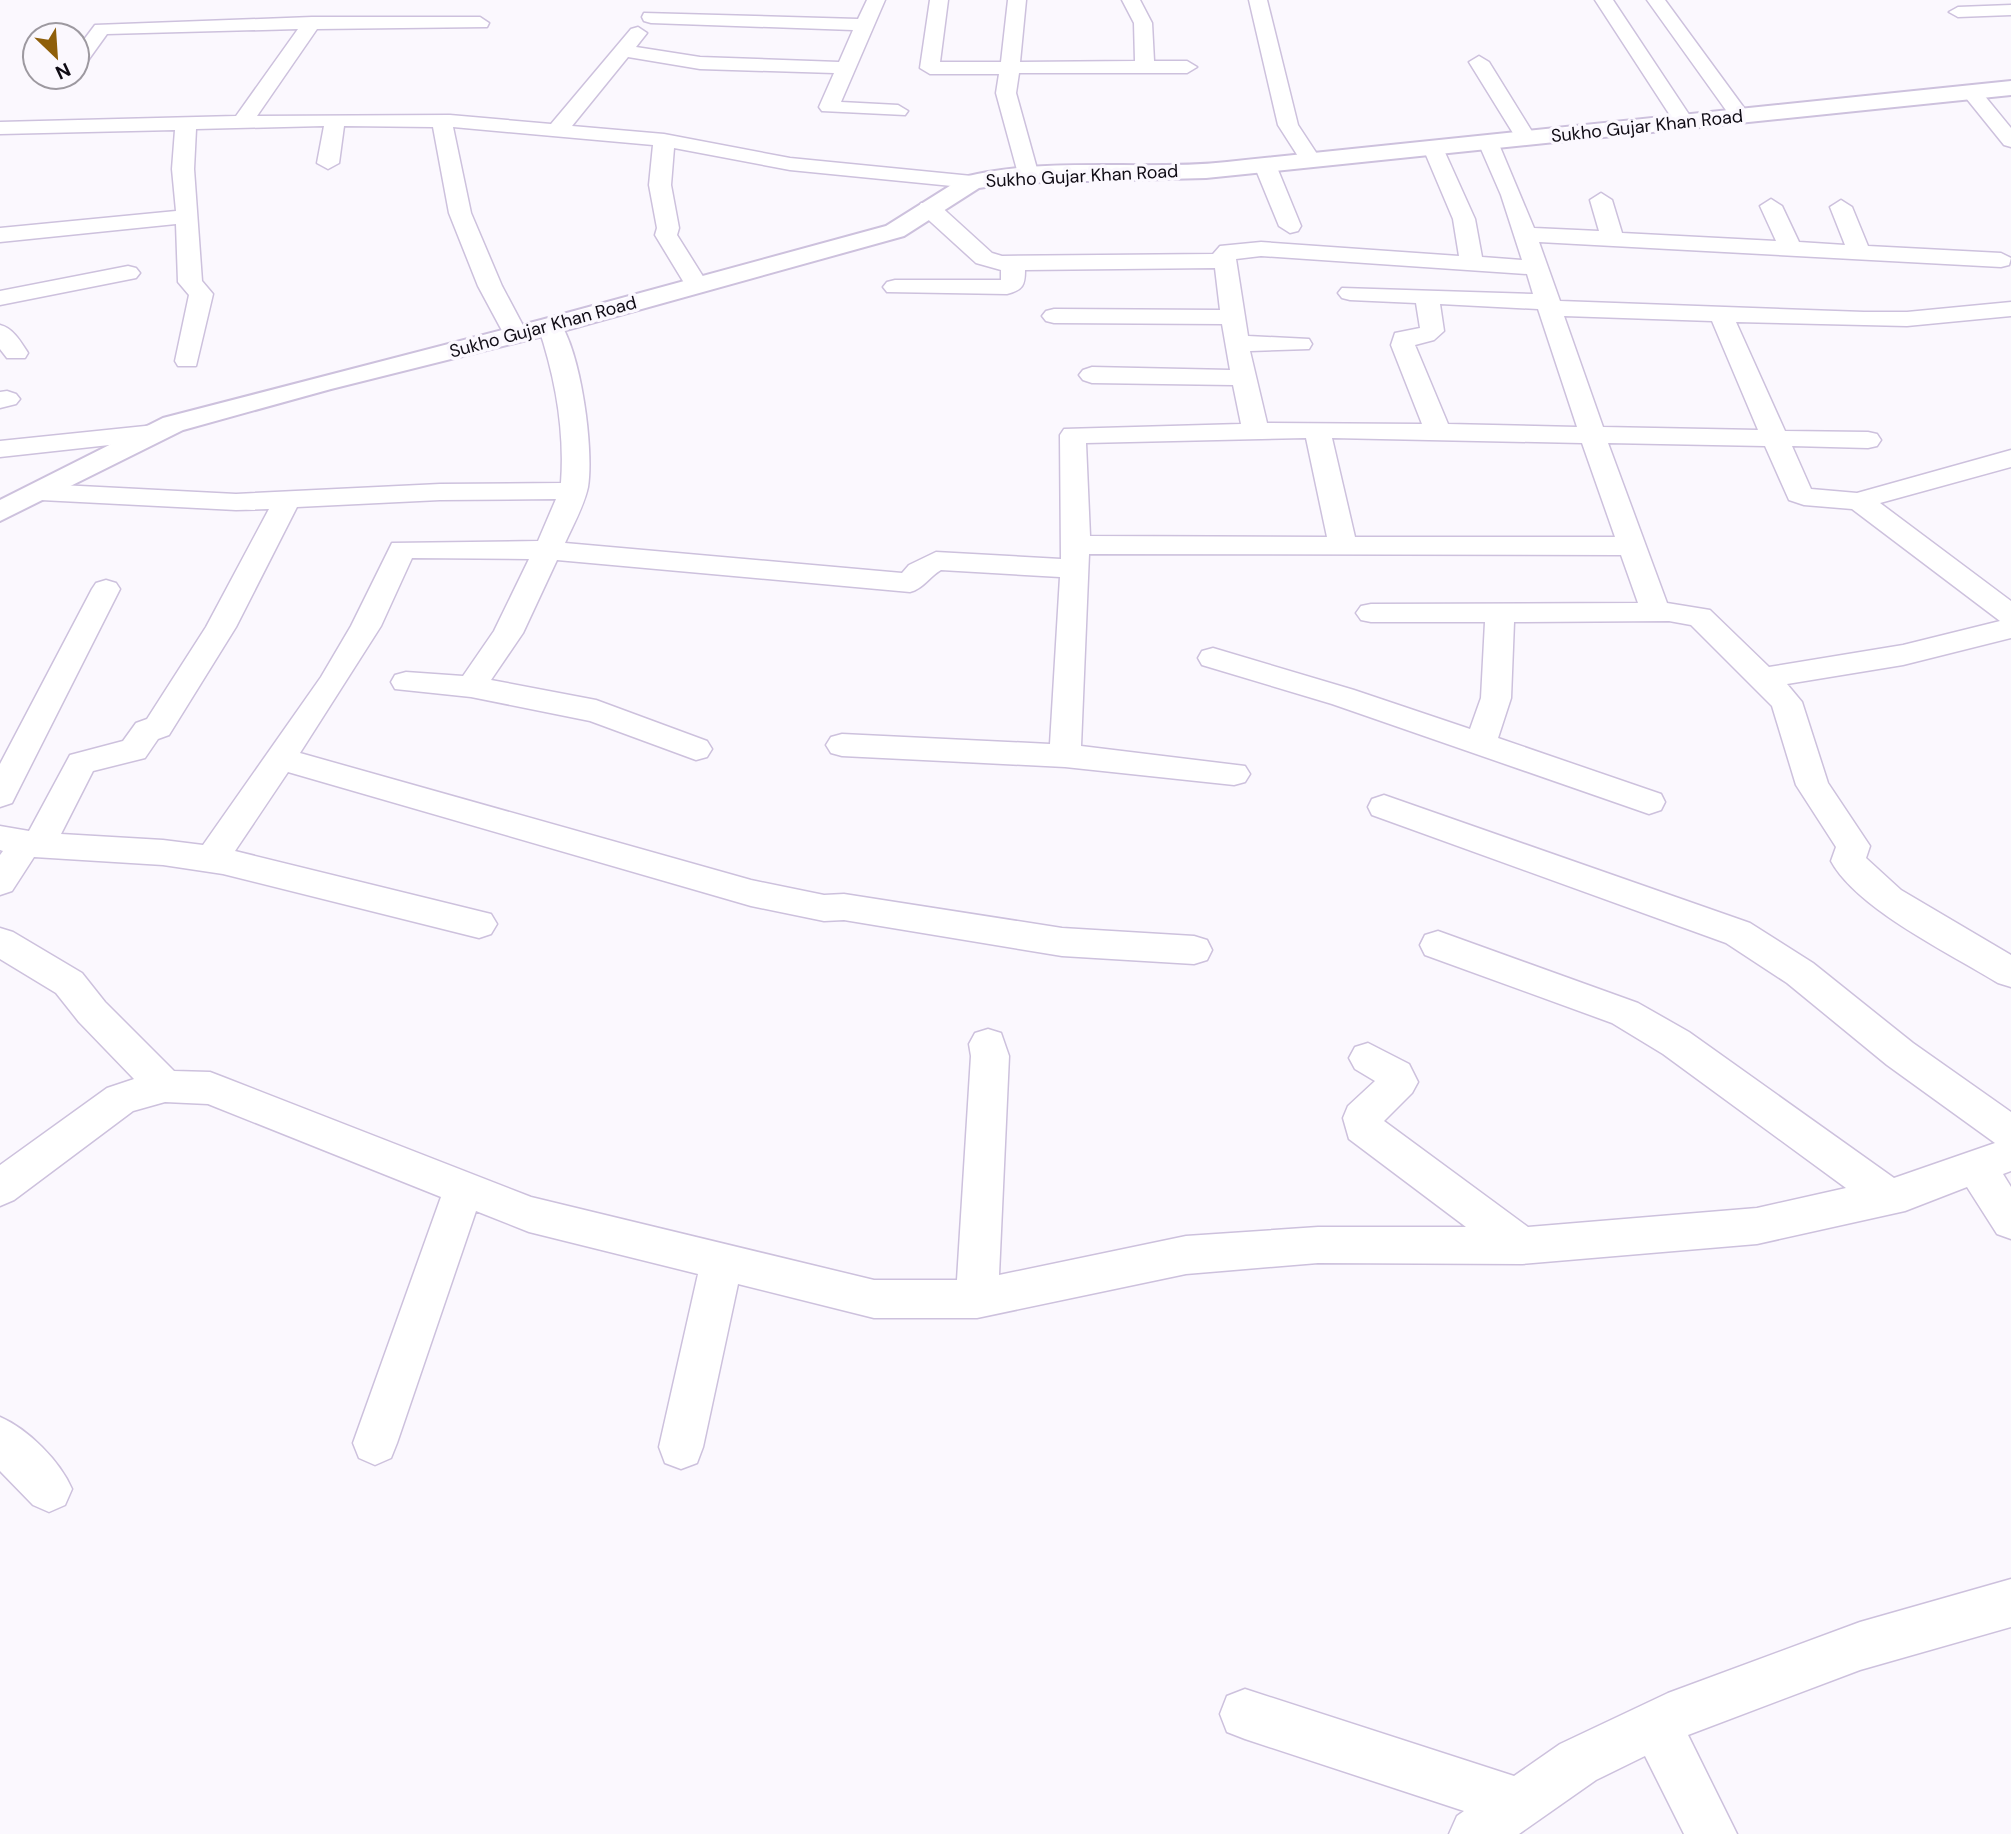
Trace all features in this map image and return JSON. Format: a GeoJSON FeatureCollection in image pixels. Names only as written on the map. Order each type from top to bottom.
{"type":"FeatureCollection","features":[{"type":"Feature","properties":{"kind":"main road","name":"Sukho Gujar Khan Road"},"geometry":{"type":"LineString","coordinates":[[0,512],[173,424],[321,383],[550,326],[895,231],[972,182],[1028,176],[1206,171],[2011,88]]}},
{"type":"Feature","properties":{"kind":"street"},"geometry":{"type":"LineString","coordinates":[[558,129],[664,0]]}},
{"type":"Feature","properties":{"kind":"street"},"geometry":{"type":"LineString","coordinates":[[876,0],[829,107],[898,111]]}},
{"type":"Feature","properties":{"kind":"street"},"geometry":{"type":"LineString","coordinates":[[939,0],[930,68],[1187,67]]}},
{"type":"Feature","properties":{"kind":"street"},"geometry":{"type":"LineString","coordinates":[[1017,0],[1006,93],[1028,176]]}},
{"type":"Feature","properties":{"kind":"street"},"geometry":{"type":"LineString","coordinates":[[1131,0],[1142,16],[1146,36],[1144,67]]}},
{"type":"Feature","properties":{"kind":"street"},"geometry":{"type":"LineString","coordinates":[[1258,0],[1288,125],[1310,160]]}},
{"type":"Feature","properties":{"kind":"street"},"geometry":{"type":"LineString","coordinates":[[1604,0],[1684,122]]}},
{"type":"Feature","properties":{"kind":"street"},"geometry":{"type":"LineString","coordinates":[[1657,0],[1740,116]]}},
{"type":"Feature","properties":{"kind":"street"},"geometry":{"type":"LineString","coordinates":[[91,44],[117,10]]}},
{"type":"Feature","properties":{"kind":"street"},"geometry":{"type":"LineString","coordinates":[[1958,12],[2011,10]]}},
{"type":"Feature","properties":{"kind":"street"},"geometry":{"type":"LineString","coordinates":[[652,17],[866,25]]}},
{"type":"Feature","properties":{"kind":"street"},"geometry":{"type":"LineString","coordinates":[[748,42],[760,21]]}},
{"type":"Feature","properties":{"kind":"street"},"geometry":{"type":"LineString","coordinates":[[102,29],[312,23],[480,23]]}},
{"type":"Feature","properties":{"kind":"street"},"geometry":{"type":"LineString","coordinates":[[241,124],[312,23]]}},
{"type":"Feature","properties":{"kind":"street"},"geometry":{"type":"LineString","coordinates":[[1969,30],[2011,28]]}},
{"type":"Feature","properties":{"kind":"street"},"geometry":{"type":"LineString","coordinates":[[623,51],[712,64],[846,68]]}},
{"type":"Feature","properties":{"kind":"street"},"geometry":{"type":"LineString","coordinates":[[1479,62],[1526,138]]}},
{"type":"Feature","properties":{"kind":"street"},"geometry":{"type":"LineString","coordinates":[[1972,93],[2011,141]]}},
{"type":"Feature","properties":{"kind":"street"},"geometry":{"type":"LineString","coordinates":[[328,163],[335,121]]}},
{"type":"Feature","properties":{"kind":"street"},"geometry":{"type":"LineString","coordinates":[[442,121],[460,213],[490,286],[516,335]]}},
{"type":"Feature","properties":{"kind":"street"},"geometry":{"type":"LineString","coordinates":[[0,128],[442,121],[664,140],[790,164],[934,176],[972,182]]}},
{"type":"Feature","properties":{"kind":"street"},"geometry":{"type":"LineString","coordinates":[[186,125],[183,169],[190,282],[201,294],[187,361]]}},
{"type":"Feature","properties":{"kind":"street"},"geometry":{"type":"LineString","coordinates":[[664,140],[660,184],[668,228],[666,235],[697,286]]}},
{"type":"Feature","properties":{"kind":"street"},"geometry":{"type":"LineString","coordinates":[[1488,142],[1512,195],[1592,433],[1657,612]]}},
{"type":"Feature","properties":{"kind":"street"},"geometry":{"type":"LineString","coordinates":[[1433,148],[1464,219],[1472,264]]}},
{"type":"Feature","properties":{"kind":"street"},"geometry":{"type":"LineString","coordinates":[[1265,164],[1290,226]]}},
{"type":"Feature","properties":{"kind":"street"},"geometry":{"type":"LineString","coordinates":[[1601,200],[1612,238]]}},
{"type":"Feature","properties":{"kind":"street"},"geometry":{"type":"LineString","coordinates":[[1771,206],[1790,247]]}},
{"type":"Feature","properties":{"kind":"street"},"geometry":{"type":"LineString","coordinates":[[1841,207],[1859,251]]}},
{"type":"Feature","properties":{"kind":"street"},"geometry":{"type":"LineString","coordinates":[[929,208],[984,258],[1013,263],[1225,259]]}},
{"type":"Feature","properties":{"kind":"street"},"geometry":{"type":"LineString","coordinates":[[0,235],[187,216]]}},
{"type":"Feature","properties":{"kind":"street"},"geometry":{"type":"LineString","coordinates":[[1524,234],[2001,260]]}},
{"type":"Feature","properties":{"kind":"street"},"geometry":{"type":"LineString","coordinates":[[1256,431],[1237,343],[1225,259],[1228,251],[1261,249],[1536,268]]}},
{"type":"Feature","properties":{"kind":"street"},"geometry":{"type":"LineString","coordinates":[[895,287],[1007,287],[1013,284],[1013,263]]}},
{"type":"Feature","properties":{"kind":"street"},"geometry":{"type":"LineString","coordinates":[[0,298],[128,273]]}},
{"type":"Feature","properties":{"kind":"street"},"geometry":{"type":"LineString","coordinates":[[1350,293],[1721,314],[1907,319],[2011,309]]}},
{"type":"Feature","properties":{"kind":"street"},"geometry":{"type":"LineString","coordinates":[[1427,296],[1432,331],[1425,335],[1404,338],[1404,345],[1438,432]]}},
{"type":"Feature","properties":{"kind":"street"},"geometry":{"type":"LineString","coordinates":[[1721,314],[1799,494],[1859,500],[2006,465]]}},
{"type":"Feature","properties":{"kind":"street"},"geometry":{"type":"LineString","coordinates":[[1054,316],[1234,317]]}},
{"type":"Feature","properties":{"kind":"street"},"geometry":{"type":"LineString","coordinates":[[471,687],[508,633],[573,491],[576,458],[572,413],[562,361],[550,326]]}},
{"type":"Feature","properties":{"kind":"street"},"geometry":{"type":"LineString","coordinates":[[0,332],[16,353]]}},
{"type":"Feature","properties":{"kind":"street"},"geometry":{"type":"LineString","coordinates":[[1237,343],[1300,344]]}},
{"type":"Feature","properties":{"kind":"street"},"geometry":{"type":"LineString","coordinates":[[1092,375],[1244,378]]}},
{"type":"Feature","properties":{"kind":"street"},"geometry":{"type":"LineString","coordinates":[[1317,430],[1343,546]]}},
{"type":"Feature","properties":{"kind":"street"},"geometry":{"type":"LineString","coordinates":[[1065,757],[1075,557],[1073,435],[1317,430],[1868,440]]}},
{"type":"Feature","properties":{"kind":"street"},"geometry":{"type":"LineString","coordinates":[[0,449],[155,433]]}},
{"type":"Feature","properties":{"kind":"street"},"geometry":{"type":"LineString","coordinates":[[41,492],[197,501],[287,500],[440,492],[573,491]]}},
{"type":"Feature","properties":{"kind":"street"},"geometry":{"type":"LineString","coordinates":[[0,882],[21,843],[81,764],[134,750],[147,731],[158,727],[221,627],[287,500]]}},
{"type":"Feature","properties":{"kind":"street"},"geometry":{"type":"LineString","coordinates":[[1859,500],[2011,615]]}},
{"type":"Feature","properties":{"kind":"street"},"geometry":{"type":"LineString","coordinates":[[211,860],[366,626],[402,548],[548,550],[910,583],[919,571],[936,561],[1343,546],[1632,546]]}},
{"type":"Feature","properties":{"kind":"street"},"geometry":{"type":"LineString","coordinates":[[0,795],[106,589]]}},
{"type":"Feature","properties":{"kind":"street"},"geometry":{"type":"LineString","coordinates":[[1480,744],[1496,698],[1500,612]]}},
{"type":"Feature","properties":{"kind":"street"},"geometry":{"type":"LineString","coordinates":[[1371,613],[1657,612],[1700,617],[1786,702],[1812,785],[1853,846],[1848,862],[1889,899],[2011,973]]}},
{"type":"Feature","properties":{"kind":"street"},"geometry":{"type":"LineString","coordinates":[[1764,678],[1903,655],[2011,628]]}},
{"type":"Feature","properties":{"kind":"street"},"geometry":{"type":"LineString","coordinates":[[1213,658],[1343,697],[1649,802]]}},
{"type":"Feature","properties":{"kind":"street"},"geometry":{"type":"LineString","coordinates":[[406,682],[471,687],[596,711],[696,749]]}},
{"type":"Feature","properties":{"kind":"street"},"geometry":{"type":"LineString","coordinates":[[842,746],[1065,757],[1234,774]]}},
{"type":"Feature","properties":{"kind":"street"},"geometry":{"type":"LineString","coordinates":[[280,759],[356,783],[485,815],[763,895],[824,908],[844,907],[965,924],[1062,942],[1194,950]]}},
{"type":"Feature","properties":{"kind":"street"},"geometry":{"type":"LineString","coordinates":[[1384,807],[1738,933],[1800,973],[1900,1054],[2011,1133]]}},
{"type":"Feature","properties":{"kind":"street"},"geometry":{"type":"LineString","coordinates":[[21,843],[119,848],[211,860],[479,924]]}},
{"type":"Feature","properties":{"kind":"street"},"geometry":{"type":"LineString","coordinates":[[0,942],[69,983],[92,1012],[165,1086]]}},
{"type":"Feature","properties":{"kind":"street"},"geometry":{"type":"LineString","coordinates":[[1438,946],[1568,990],[1625,1013],[1676,1043],[1889,1197]]}},
{"type":"Feature","properties":{"kind":"street"},"geometry":{"type":"LineString","coordinates":[[977,1299],[990,1056],[988,1044]]}},
{"type":"Feature","properties":{"kind":"street"},"geometry":{"type":"LineString","coordinates":[[1368,1058],[1396,1075],[1399,1082],[1362,1118],[1363,1127],[1522,1246]]}},
{"type":"Feature","properties":{"kind":"street"},"geometry":{"type":"LineString","coordinates":[[1,1185],[121,1099],[165,1086],[210,1088],[529,1214],[874,1299],[977,1299],[1186,1255],[1318,1245],[1522,1246],[1757,1226],[1889,1197],[1993,1161],[2011,1222]]}},
{"type":"Feature","properties":{"kind":"street"},"geometry":{"type":"LineString","coordinates":[[375,1443],[464,1188]]}},
{"type":"Feature","properties":{"kind":"street"},"geometry":{"type":"LineString","coordinates":[[681,1447],[722,1261]]}},
{"type":"Feature","properties":{"kind":"street"},"geometry":{"type":"LineString","coordinates":[[0,1439],[49,1489]]}},
{"type":"Feature","properties":{"kind":"street"},"geometry":{"type":"LineString","coordinates":[[1475,1834],[1522,1804],[1578,1762],[1656,1724],[1860,1646],[2011,1602]]}},
{"type":"Feature","properties":{"kind":"street"},"geometry":{"type":"LineString","coordinates":[[1245,1714],[1522,1804]]}},
{"type":"Feature","properties":{"kind":"street"},"geometry":{"type":"LineString","coordinates":[[1656,1724],[1711,1834]]}}]}
